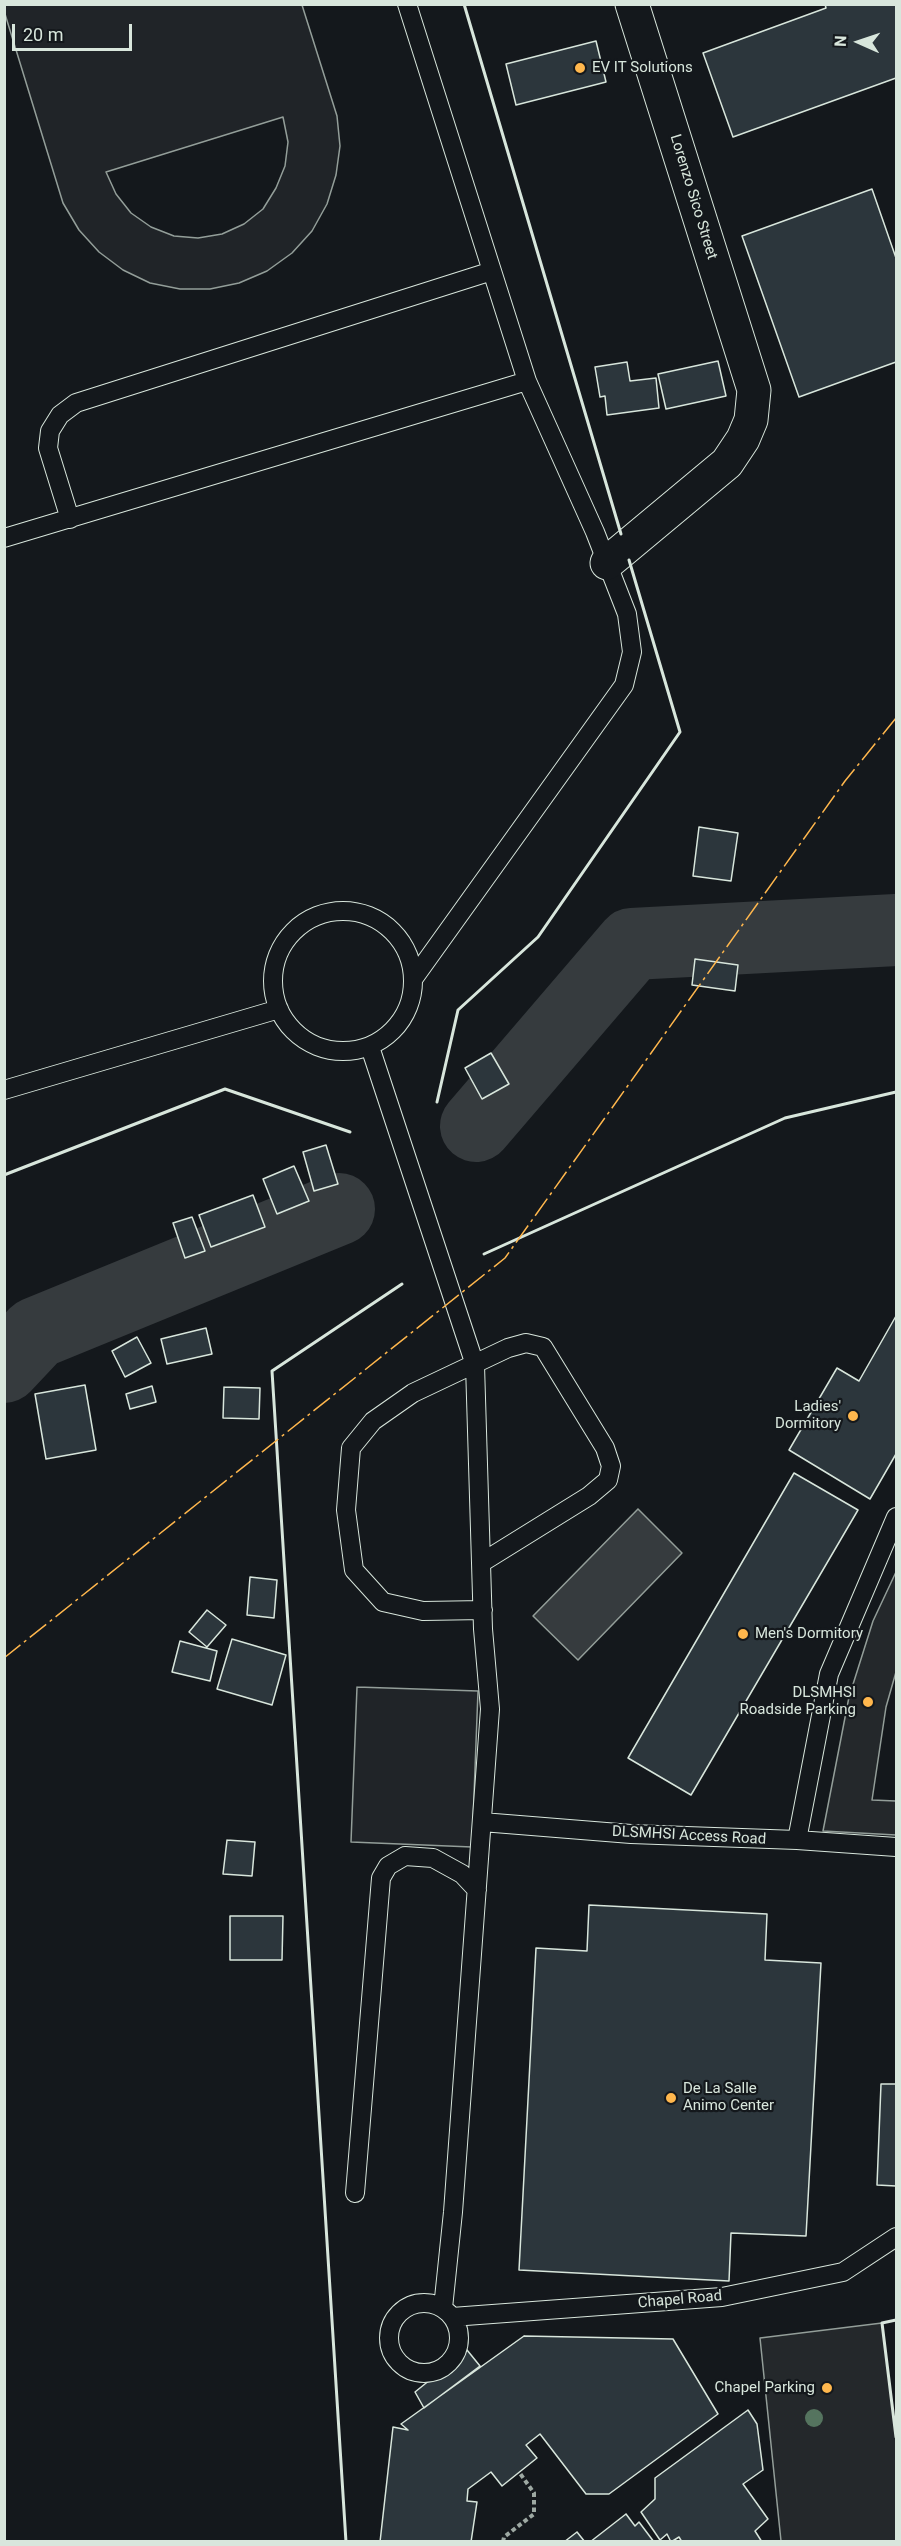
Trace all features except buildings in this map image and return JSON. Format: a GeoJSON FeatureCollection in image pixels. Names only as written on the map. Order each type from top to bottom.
{"type":"FeatureCollection","features":[{"type":"Feature","properties":{"kind":"street","name":"Lorenzo Sico Street"},"geometry":{"type":"LineString","coordinates":[[607,563],[727,463],[743,439],[751,420],[754,390],[632,4]]}},
{"type":"Feature","properties":{"kind":"lane"},"geometry":{"type":"LineString","coordinates":[[407,4],[527,381],[627,614],[632,652],[624,685],[414,978]]}},
{"type":"Feature","properties":{"kind":"lane"},"geometry":{"type":"LineString","coordinates":[[70,519],[48,448],[50,431],[60,415],[76,403],[492,271]]}},
{"type":"Feature","properties":{"kind":"lane"},"geometry":{"type":"LineString","coordinates":[[4,538],[527,381]]}},
{"type":"Feature","properties":{"kind":"lane"},"geometry":{"type":"LineString","coordinates":[[339,911],[361,912],[382,922],[399,937],[410,957],[414,978],[411,1000],[402,1019],[388,1036],[370,1047],[349,1052],[327,1050],[307,1042],[290,1028],[279,1009],[273,987],[275,965],[284,944],[298,927],[317,915],[339,911]]}},
{"type":"Feature","properties":{"kind":"lane"},"geometry":{"type":"LineString","coordinates":[[4,1090],[279,1009]]}},
{"type":"Feature","properties":{"kind":"lane"},"geometry":{"type":"LineString","coordinates":[[370,1047],[475,1365],[483,1610],[490,1709],[477,1890]]}},
{"type":"Feature","properties":{"kind":"lane"},"geometry":{"type":"LineString","coordinates":[[481,1563],[589,1496],[608,1480],[610,1466],[605,1448],[543,1347],[526,1343],[508,1348],[413,1393],[373,1421],[351,1448],[346,1510],[354,1570],[383,1602],[423,1611],[483,1610]]}},
{"type":"Feature","properties":{"kind":"lane"},"geometry":{"type":"LineString","coordinates":[[797,1840],[829,1674],[897,1517]]}},
{"type":"Feature","properties":{"kind":"lane","name":"DLSMHSI Access Road"},"geometry":{"type":"LineString","coordinates":[[482,1822],[631,1834],[797,1840],[897,1847]]}},
{"type":"Feature","properties":{"kind":"lane"},"geometry":{"type":"LineString","coordinates":[[355,2193],[381,1878],[388,1866],[405,1856],[433,1858],[462,1874],[477,1890]]}},
{"type":"Feature","properties":{"kind":"lane","name":"Chapel Road"},"geometry":{"type":"LineString","coordinates":[[477,1890],[447,2313],[722,2297],[843,2272],[897,2236]]}},
{"type":"Feature","properties":{"kind":"path"},"geometry":{"type":"LineString","coordinates":[[503,2541],[504,2537],[534,2514],[534,2493],[519,2472]]}},
{"type":"Feature","properties":{"kind":"shaded area"},"geometry":{"type":"Polygon","coordinates":[[[4,5],[302,5],[337,116],[340,146],[336,175],[327,204],[312,231],[292,253],[267,271],[239,283],[210,289],[180,289],[150,283],[123,270],[99,252],[79,230],[63,203],[4,5]],[[283,117],[106,172],[116,194],[131,213],[151,227],[174,236],[198,238],[222,234],[244,224],[263,209],[276,188],[285,166],[288,142],[283,117]]]}},
{"type":"Feature","properties":{"kind":"shaded area"},"geometry":{"type":"Polygon","coordinates":[[[638,1509],[682,1553],[578,1660],[533,1616],[638,1509]]]}},
{"type":"Feature","properties":{"kind":"shaded area","name":"DLSMHSI Roadside Parking"},"geometry":{"type":"Polygon","coordinates":[[[896,1572],[896,1672],[886,1707],[872,1800],[896,1801],[896,1835],[823,1831],[849,1697],[873,1621],[896,1572]]]}},
{"type":"Feature","properties":{"kind":"shaded area"},"geometry":{"type":"Polygon","coordinates":[[[357,1687],[478,1691],[472,1847],[351,1842],[357,1687]]]}},
{"type":"Feature","properties":{"kind":"shaded area","name":"Chapel Parking"},"geometry":{"type":"Polygon","coordinates":[[[882,2323],[896,2437],[896,2541],[781,2541],[760,2338],[882,2323]]]}},
{"type":"Feature","properties":{"kind":"waterway"},"geometry":{"type":"LineString","coordinates":[[476,1126],[632,944],[896,930]]}},
{"type":"Feature","properties":{"kind":"waterway"},"geometry":{"type":"LineString","coordinates":[[4,1367],[36,1333],[339,1209]]}},
{"type":"Feature","properties":{"kind":"wall"},"geometry":{"type":"LineString","coordinates":[[464,4],[621,534]]}},
{"type":"Feature","properties":{"kind":"wall"},"geometry":{"type":"LineString","coordinates":[[437,1102],[458,1010],[538,937],[680,732],[629,560]]}},
{"type":"Feature","properties":{"kind":"wall"},"geometry":{"type":"LineString","coordinates":[[4,1175],[225,1089],[350,1132]]}},
{"type":"Feature","properties":{"kind":"wall"},"geometry":{"type":"LineString","coordinates":[[484,1254],[785,1118],[896,1092]]}},
{"type":"Feature","properties":{"kind":"wall"},"geometry":{"type":"LineString","coordinates":[[346,2542],[272,1371],[402,1284]]}},
{"type":"Feature","properties":{"kind":"wall"},"geometry":{"type":"LineString","coordinates":[[896,2320],[882,2323],[896,2437]]}},
{"type":"Feature","properties":{"kind":"power"},"geometry":{"type":"LineString","coordinates":[[4,1658],[505,1258],[845,781],[896,718]]}},
{"type":"Feature","properties":{"kind":"place","name":"EV IT Solutions"},"geometry":{"type":"Point","coordinates":[580,68]}},
{"type":"Feature","properties":{"kind":"place","name":"Ladies' Dormitory"},"geometry":{"type":"Point","coordinates":[853,1416]}},
{"type":"Feature","properties":{"kind":"place","name":"Men's Dormitory"},"geometry":{"type":"Point","coordinates":[743,1634]}},
{"type":"Feature","properties":{"kind":"place","name":"DLSMHSI Roadside Parking"},"geometry":{"type":"Point","coordinates":[868,1702]}},
{"type":"Feature","properties":{"kind":"place","name":"De La Salle Animo Center"},"geometry":{"type":"Point","coordinates":[671,2098]}},
{"type":"Feature","properties":{"kind":"place","name":"Chapel Parking"},"geometry":{"type":"Point","coordinates":[827,2388]}}]}
